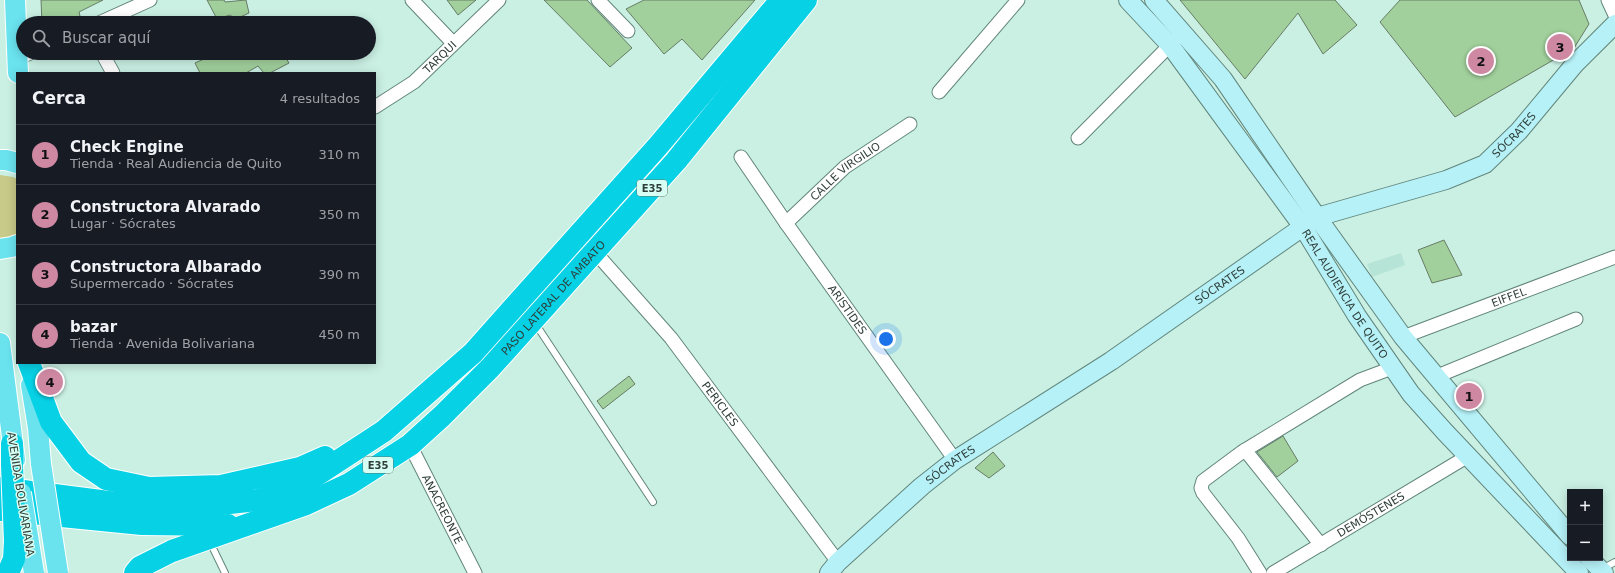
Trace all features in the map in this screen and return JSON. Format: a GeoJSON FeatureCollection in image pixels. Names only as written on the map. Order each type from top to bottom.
{"type":"FeatureCollection","features":[{"type":"Feature","properties":{"kind":"highway","name":"PASO LATERAL DE AMBATO"},"geometry":{"type":"LineString","coordinates":[[384,431],[473,353],[658,146],[781,0]]}},
{"type":"Feature","properties":{"kind":"highway","name":"PASO LATERAL DE AMBATO"},"geometry":{"type":"LineString","coordinates":[[135,573],[140,567],[172,551],[306,504],[349,484],[410,445],[442,416],[490,368],[676,161],[806,0]]}},
{"type":"Feature","properties":{"kind":"highway"},"geometry":{"type":"LineString","coordinates":[[29,364],[51,422],[82,462],[106,479],[149,488],[221,486],[300,468],[384,431]]}},
{"type":"Feature","properties":{"kind":"highway"},"geometry":{"type":"LineString","coordinates":[[0,488],[155,508],[192,507],[258,500],[287,491],[309,480],[384,431]]}},
{"type":"Feature","properties":{"kind":"highway"},"geometry":{"type":"LineString","coordinates":[[8,573],[14,559],[13,457]]}},
{"type":"Feature","properties":{"kind":"highway"},"geometry":{"type":"LineString","coordinates":[[0,510],[142,524],[244,526]]}},
{"type":"Feature","properties":{"kind":"main road"},"geometry":{"type":"LineString","coordinates":[[15,0],[17,16]]}},
{"type":"Feature","properties":{"kind":"main road","name":"REAL AUDIENCIA DE QUITO"},"geometry":{"type":"LineString","coordinates":[[1128,0],[1145,18],[1176,39],[1223,79],[1310,222],[1357,316],[1392,368],[1411,394],[1445,432],[1579,573]]}},
{"type":"Feature","properties":{"kind":"main road","name":"REAL AUDIENCIA DE QUITO"},"geometry":{"type":"LineString","coordinates":[[1157,1],[1176,39]]}},
{"type":"Feature","properties":{"kind":"main road","name":"SÓCRATES"},"geometry":{"type":"LineString","coordinates":[[834,568],[922,486],[955,460],[1111,361],[1310,222],[1446,180],[1485,164],[1519,131],[1574,65],[1615,24]]}},
{"type":"Feature","properties":{"kind":"main road"},"geometry":{"type":"LineString","coordinates":[[0,160],[16,163]]}},
{"type":"Feature","properties":{"kind":"main road","name":"REAL AUDIENCIA DE QUITO"},"geometry":{"type":"LineString","coordinates":[[1310,222],[1435,377],[1567,532]]}},
{"type":"Feature","properties":{"kind":"main road"},"geometry":{"type":"LineString","coordinates":[[0,249],[12,248],[16,246]]}},
{"type":"Feature","properties":{"kind":"main road","name":"AVENIDA BOLIVARIANA"},"geometry":{"type":"LineString","coordinates":[[0,343],[13,457],[34,573]]}},
{"type":"Feature","properties":{"kind":"main road"},"geometry":{"type":"LineString","coordinates":[[29,364],[38,428],[41,464],[58,573]]}},
{"type":"Feature","properties":{"kind":"street"},"geometry":{"type":"LineString","coordinates":[[115,16],[150,0]]}},
{"type":"Feature","properties":{"kind":"street"},"geometry":{"type":"LineString","coordinates":[[412,0],[453,43]]}},
{"type":"Feature","properties":{"kind":"street","name":"TARQUI"},"geometry":{"type":"LineString","coordinates":[[376,106],[414,82],[499,0]]}},
{"type":"Feature","properties":{"kind":"street"},"geometry":{"type":"LineString","coordinates":[[598,0],[628,31]]}},
{"type":"Feature","properties":{"kind":"street"},"geometry":{"type":"LineString","coordinates":[[939,92],[1018,0]]}},
{"type":"Feature","properties":{"kind":"street"},"geometry":{"type":"LineString","coordinates":[[1608,0],[1615,15]]}},
{"type":"Feature","properties":{"kind":"street"},"geometry":{"type":"LineString","coordinates":[[1145,18],[1157,1]]}},
{"type":"Feature","properties":{"kind":"street"},"geometry":{"type":"LineString","coordinates":[[1078,138],[1176,39]]}},
{"type":"Feature","properties":{"kind":"street"},"geometry":{"type":"LineString","coordinates":[[106,60],[112,72]]}},
{"type":"Feature","properties":{"kind":"street","name":"CALLE VIRGILIO"},"geometry":{"type":"LineString","coordinates":[[786,223],[845,167],[910,124]]}},
{"type":"Feature","properties":{"kind":"street","name":"ARISTIDES"},"geometry":{"type":"LineString","coordinates":[[741,158],[955,460]]}},
{"type":"Feature","properties":{"kind":"street","name":"PERICLES"},"geometry":{"type":"LineString","coordinates":[[595,252],[671,338],[834,568]]}},
{"type":"Feature","properties":{"kind":"street","name":"EIFFEL"},"geometry":{"type":"LineString","coordinates":[[1403,337],[1615,257]]}},
{"type":"Feature","properties":{"kind":"street"},"geometry":{"type":"LineString","coordinates":[[1435,377],[1576,319]]}},
{"type":"Feature","properties":{"kind":"street"},"geometry":{"type":"LineString","coordinates":[[1260,573],[1238,538],[1203,493],[1201,488],[1203,481],[1245,450],[1360,380],[1392,368]]}},
{"type":"Feature","properties":{"kind":"street","name":"ANACREONTE"},"geometry":{"type":"LineString","coordinates":[[410,445],[475,573]]}},
{"type":"Feature","properties":{"kind":"street"},"geometry":{"type":"LineString","coordinates":[[1245,450],[1321,545]]}},
{"type":"Feature","properties":{"kind":"street","name":"DEMÓSTENES"},"geometry":{"type":"LineString","coordinates":[[1273,573],[1468,456]]}},
{"type":"Feature","properties":{"kind":"lane"},"geometry":{"type":"LineString","coordinates":[[534,320],[653,502]]}},
{"type":"Feature","properties":{"kind":"lane"},"geometry":{"type":"LineString","coordinates":[[208,538],[225,573]]}},
{"type":"Feature","properties":{"kind":"shaded area"},"geometry":{"type":"Polygon","coordinates":[[[1401,253],[1405,265],[1372,277],[1367,264],[1401,253]]]}},
{"type":"Feature","properties":{"kind":"green space"},"geometry":{"type":"Polygon","coordinates":[[[0,175],[16,178],[16,238],[0,241],[0,175]]]}},
{"type":"Feature","properties":{"kind":"building"},"geometry":{"type":"Polygon","coordinates":[[[41,0],[103,0],[79,12],[80,16],[42,16],[41,0]]]}},
{"type":"Feature","properties":{"kind":"building"},"geometry":{"type":"Polygon","coordinates":[[[207,0],[224,0],[225,2],[246,0],[249,13],[242,16],[215,16],[207,0]]]}},
{"type":"Feature","properties":{"kind":"building"},"geometry":{"type":"Polygon","coordinates":[[[447,0],[476,0],[458,15],[447,0]]]}},
{"type":"Feature","properties":{"kind":"building"},"geometry":{"type":"Polygon","coordinates":[[[544,0],[587,0],[632,48],[610,67],[544,0]]]}},
{"type":"Feature","properties":{"kind":"building"},"geometry":{"type":"Polygon","coordinates":[[[644,0],[755,0],[702,60],[682,39],[664,54],[626,9],[644,0]]]}},
{"type":"Feature","properties":{"kind":"building"},"geometry":{"type":"Polygon","coordinates":[[[1180,0],[1335,0],[1357,25],[1323,54],[1298,13],[1245,79],[1180,0]]]}},
{"type":"Feature","properties":{"kind":"building"},"geometry":{"type":"Polygon","coordinates":[[[1400,0],[1579,0],[1589,24],[1574,48],[1455,117],[1380,22],[1400,0]]]}},
{"type":"Feature","properties":{"kind":"building"},"geometry":{"type":"Polygon","coordinates":[[[202,60],[287,60],[289,63],[272,72],[263,72],[258,66],[248,72],[200,72],[195,63],[202,60]]]}},
{"type":"Feature","properties":{"kind":"building"},"geometry":{"type":"Polygon","coordinates":[[[1444,240],[1462,275],[1432,283],[1418,250],[1444,240]]]}},
{"type":"Feature","properties":{"kind":"building"},"geometry":{"type":"Polygon","coordinates":[[[629,376],[635,384],[603,409],[597,401],[629,376]]]}},
{"type":"Feature","properties":{"kind":"building"},"geometry":{"type":"Polygon","coordinates":[[[1283,436],[1298,461],[1277,477],[1257,452],[1283,436]]]}},
{"type":"Feature","properties":{"kind":"building"},"geometry":{"type":"Polygon","coordinates":[[[993,452],[1005,466],[989,478],[975,468],[993,452]]]}},
{"type":"Feature","properties":{"kind":"place","name":"Constructora Albarado"},"geometry":{"type":"Point","coordinates":[1560,47]}},
{"type":"Feature","properties":{"kind":"place","name":"Constructora Alvarado"},"geometry":{"type":"Point","coordinates":[1481,61]}},
{"type":"Feature","properties":{"kind":"place","name":"bazar"},"geometry":{"type":"Point","coordinates":[50,382]}},
{"type":"Feature","properties":{"kind":"place","name":"Check Engine"},"geometry":{"type":"Point","coordinates":[1469,396]}}]}
